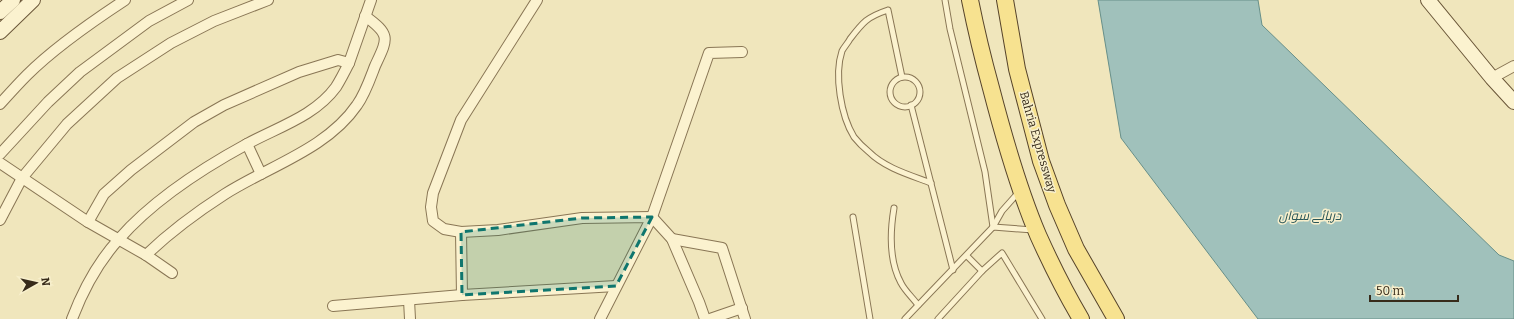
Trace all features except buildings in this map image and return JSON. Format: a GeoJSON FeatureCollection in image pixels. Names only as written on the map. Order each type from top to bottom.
{"type":"FeatureCollection","features":[{"type":"Feature","properties":{"kind":"main road"},"geometry":{"type":"LineString","coordinates":[[0,12],[13,0]]}},
{"type":"Feature","properties":{"kind":"main road"},"geometry":{"type":"LineString","coordinates":[[0,32],[33,0]]}},
{"type":"Feature","properties":{"kind":"main road"},"geometry":{"type":"LineString","coordinates":[[970,0],[975,27],[1003,134],[1021,190],[1036,230],[1063,288],[1081,319]]}},
{"type":"Feature","properties":{"kind":"main road","name":"Bahria Expressway"},"geometry":{"type":"LineString","coordinates":[[1005,0],[1017,68],[1041,162],[1057,205],[1076,249],[1116,319]]}},
{"type":"Feature","properties":{"kind":"main road"},"geometry":{"type":"LineString","coordinates":[[1428,0],[1492,78],[1514,102]]}},
{"type":"Feature","properties":{"kind":"street"},"geometry":{"type":"LineString","coordinates":[[0,104],[28,74],[55,51],[99,17],[125,0]]}},
{"type":"Feature","properties":{"kind":"street"},"geometry":{"type":"LineString","coordinates":[[0,154],[48,102],[80,72],[149,21],[188,0]]}},
{"type":"Feature","properties":{"kind":"street"},"geometry":{"type":"LineString","coordinates":[[0,220],[22,178],[67,124],[116,78],[171,43],[214,21],[268,0]]}},
{"type":"Feature","properties":{"kind":"street"},"geometry":{"type":"LineString","coordinates":[[72,319],[79,301],[93,275],[119,239],[136,221],[171,192],[200,172],[247,144],[309,112],[323,101],[335,88],[349,63],[371,0]]}},
{"type":"Feature","properties":{"kind":"street"},"geometry":{"type":"LineString","coordinates":[[537,0],[461,120],[433,193],[431,207],[433,221],[444,229],[460,232],[498,230],[582,218],[652,217],[672,240],[705,319]]}},
{"type":"Feature","properties":{"kind":"street"},"geometry":{"type":"LineString","coordinates":[[146,255],[182,224],[226,194],[323,139],[347,118],[358,104],[384,48],[383,31],[365,16]]}},
{"type":"Feature","properties":{"kind":"street"},"geometry":{"type":"LineString","coordinates":[[600,319],[652,217],[709,53],[742,52]]}},
{"type":"Feature","properties":{"kind":"street"},"geometry":{"type":"LineString","coordinates":[[88,222],[104,194],[131,170],[194,122],[224,105],[299,72],[338,60],[349,63]]}},
{"type":"Feature","properties":{"kind":"street"},"geometry":{"type":"LineString","coordinates":[[1492,78],[1514,66]]}},
{"type":"Feature","properties":{"kind":"street"},"geometry":{"type":"LineString","coordinates":[[247,144],[261,174]]}},
{"type":"Feature","properties":{"kind":"street"},"geometry":{"type":"LineString","coordinates":[[0,163],[88,222],[146,255],[172,273]]}},
{"type":"Feature","properties":{"kind":"street"},"geometry":{"type":"LineString","coordinates":[[460,232],[462,295]]}},
{"type":"Feature","properties":{"kind":"street"},"geometry":{"type":"LineString","coordinates":[[672,240],[722,248],[745,319]]}},
{"type":"Feature","properties":{"kind":"street"},"geometry":{"type":"LineString","coordinates":[[333,306],[462,295],[616,286]]}},
{"type":"Feature","properties":{"kind":"street"},"geometry":{"type":"LineString","coordinates":[[409,300],[410,319]]}},
{"type":"Feature","properties":{"kind":"street"},"geometry":{"type":"LineString","coordinates":[[710,319],[742,308]]}},
{"type":"Feature","properties":{"kind":"lane"},"geometry":{"type":"LineString","coordinates":[[945,0],[950,29],[985,172],[993,228]]}},
{"type":"Feature","properties":{"kind":"lane"},"geometry":{"type":"LineString","coordinates":[[902,77],[888,10],[875,14],[862,23],[842,50],[838,69],[841,100],[844,112],[855,138],[869,153],[884,164],[931,183]]}},
{"type":"Feature","properties":{"kind":"lane"},"geometry":{"type":"LineString","coordinates":[[902,77],[910,78],[916,82],[920,89],[919,97],[915,103],[911,105],[908,107],[900,106],[894,102],[890,95],[891,87],[895,80],[902,77]]}},
{"type":"Feature","properties":{"kind":"lane"},"geometry":{"type":"LineString","coordinates":[[911,105],[953,270]]}},
{"type":"Feature","properties":{"kind":"lane"},"geometry":{"type":"LineString","coordinates":[[905,319],[993,228],[1002,211],[1021,190]]}},
{"type":"Feature","properties":{"kind":"lane"},"geometry":{"type":"LineString","coordinates":[[894,208],[892,243],[895,269],[901,284],[918,305]]}},
{"type":"Feature","properties":{"kind":"lane"},"geometry":{"type":"LineString","coordinates":[[853,217],[870,319]]}},
{"type":"Feature","properties":{"kind":"lane"},"geometry":{"type":"LineString","coordinates":[[993,228],[1036,230]]}},
{"type":"Feature","properties":{"kind":"lane"},"geometry":{"type":"LineString","coordinates":[[938,319],[982,271],[1002,253],[1042,319]]}},
{"type":"Feature","properties":{"kind":"lane"},"geometry":{"type":"LineString","coordinates":[[967,256],[982,271]]}},
{"type":"Feature","properties":{"kind":"highlighted area"},"geometry":{"type":"Polygon","coordinates":[[[652,217],[616,286],[462,295],[461,232],[582,218],[652,217]]]}},
{"type":"Feature","properties":{"kind":"water","name":"دریائے سواں"},"geometry":{"type":"Polygon","coordinates":[[[1098,0],[1258,0],[1262,25],[1499,255],[1514,261],[1514,319],[1258,319],[1121,138],[1098,0]]]}}]}
